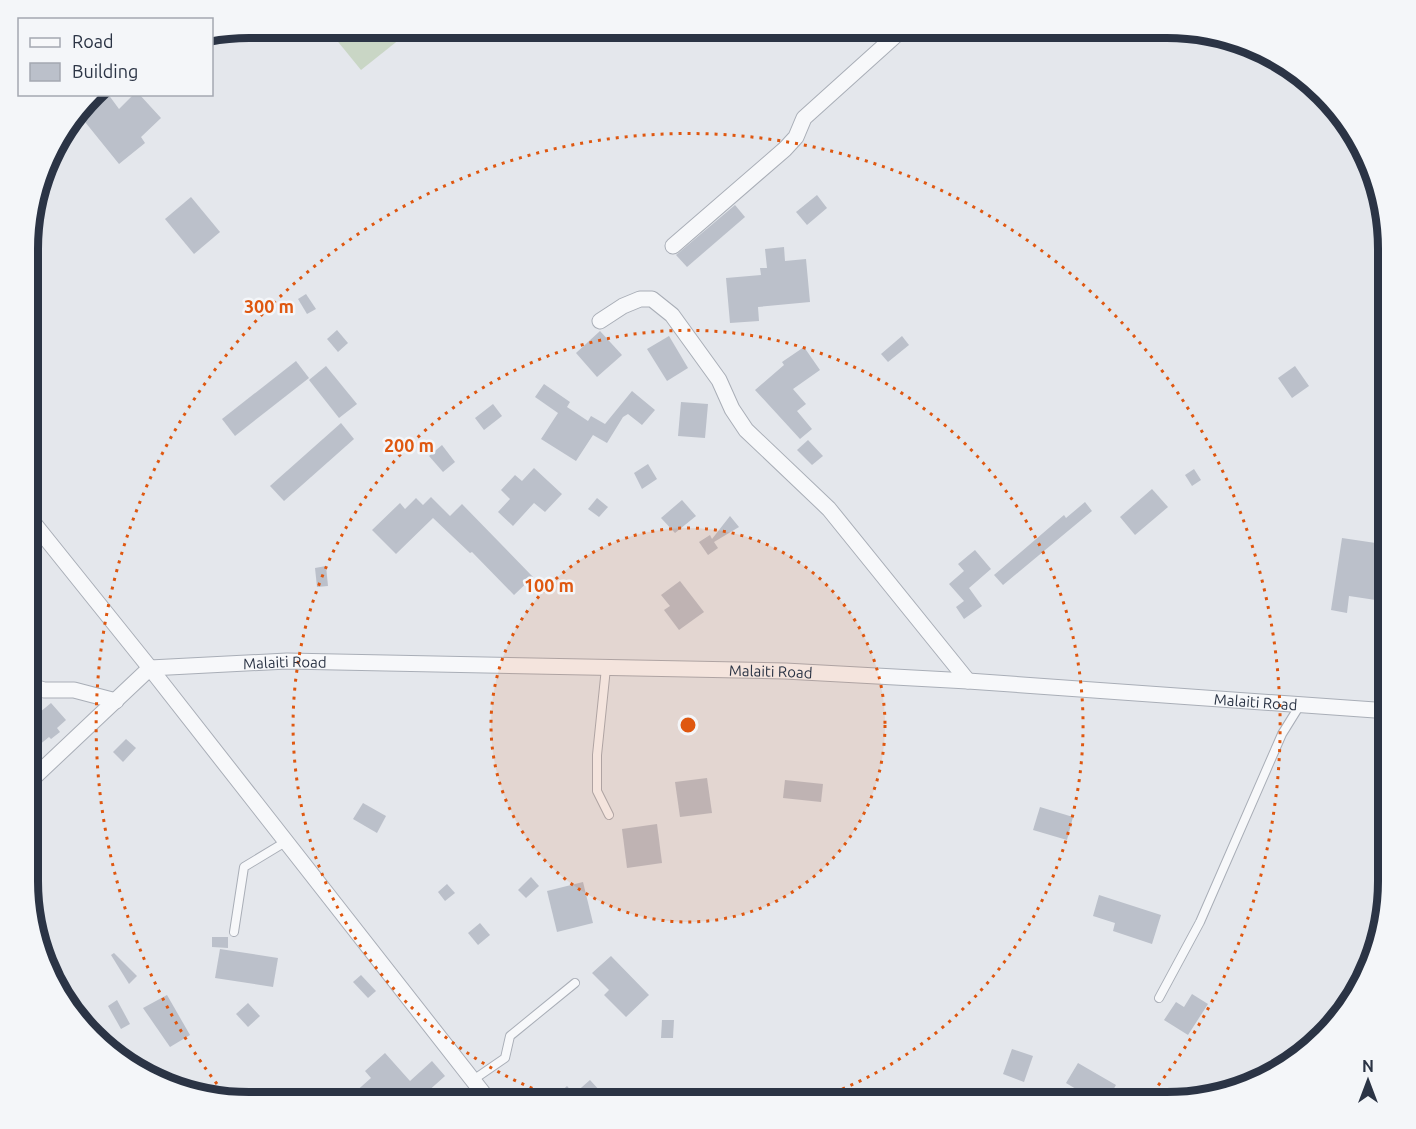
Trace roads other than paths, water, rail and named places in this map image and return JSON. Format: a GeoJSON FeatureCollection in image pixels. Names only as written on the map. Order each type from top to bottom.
{"type":"FeatureCollection","features":[{"type":"Feature","properties":{"kind":"street"},"geometry":{"type":"LineString","coordinates":[[673,246],[796,137],[804,118],[893,38]]}},
{"type":"Feature","properties":{"kind":"street"},"geometry":{"type":"LineString","coordinates":[[600,321],[623,306],[640,299],[652,299],[672,315],[719,380],[732,409],[746,430],[829,509],[968,681]]}},
{"type":"Feature","properties":{"kind":"street"},"geometry":{"type":"LineString","coordinates":[[38,528],[287,841],[482,1091]]}},
{"type":"Feature","properties":{"kind":"street","name":"Malaiti Road"},"geometry":{"type":"LineString","coordinates":[[150,668],[287,661],[785,671],[968,681],[1378,710]]}},
{"type":"Feature","properties":{"kind":"street"},"geometry":{"type":"LineString","coordinates":[[38,774],[150,668]]}},
{"type":"Feature","properties":{"kind":"street"},"geometry":{"type":"LineString","coordinates":[[38,688],[74,690],[116,700]]}},
{"type":"Feature","properties":{"kind":"lane"},"geometry":{"type":"LineString","coordinates":[[606,668],[597,755],[597,791],[609,815]]}},
{"type":"Feature","properties":{"kind":"lane"},"geometry":{"type":"LineString","coordinates":[[1159,998],[1200,922],[1282,734],[1301,704]]}},
{"type":"Feature","properties":{"kind":"lane"},"geometry":{"type":"LineString","coordinates":[[234,932],[244,867],[287,841]]}},
{"type":"Feature","properties":{"kind":"lane"},"geometry":{"type":"LineString","coordinates":[[474,1080],[505,1058],[510,1036],[575,983]]}}]}
